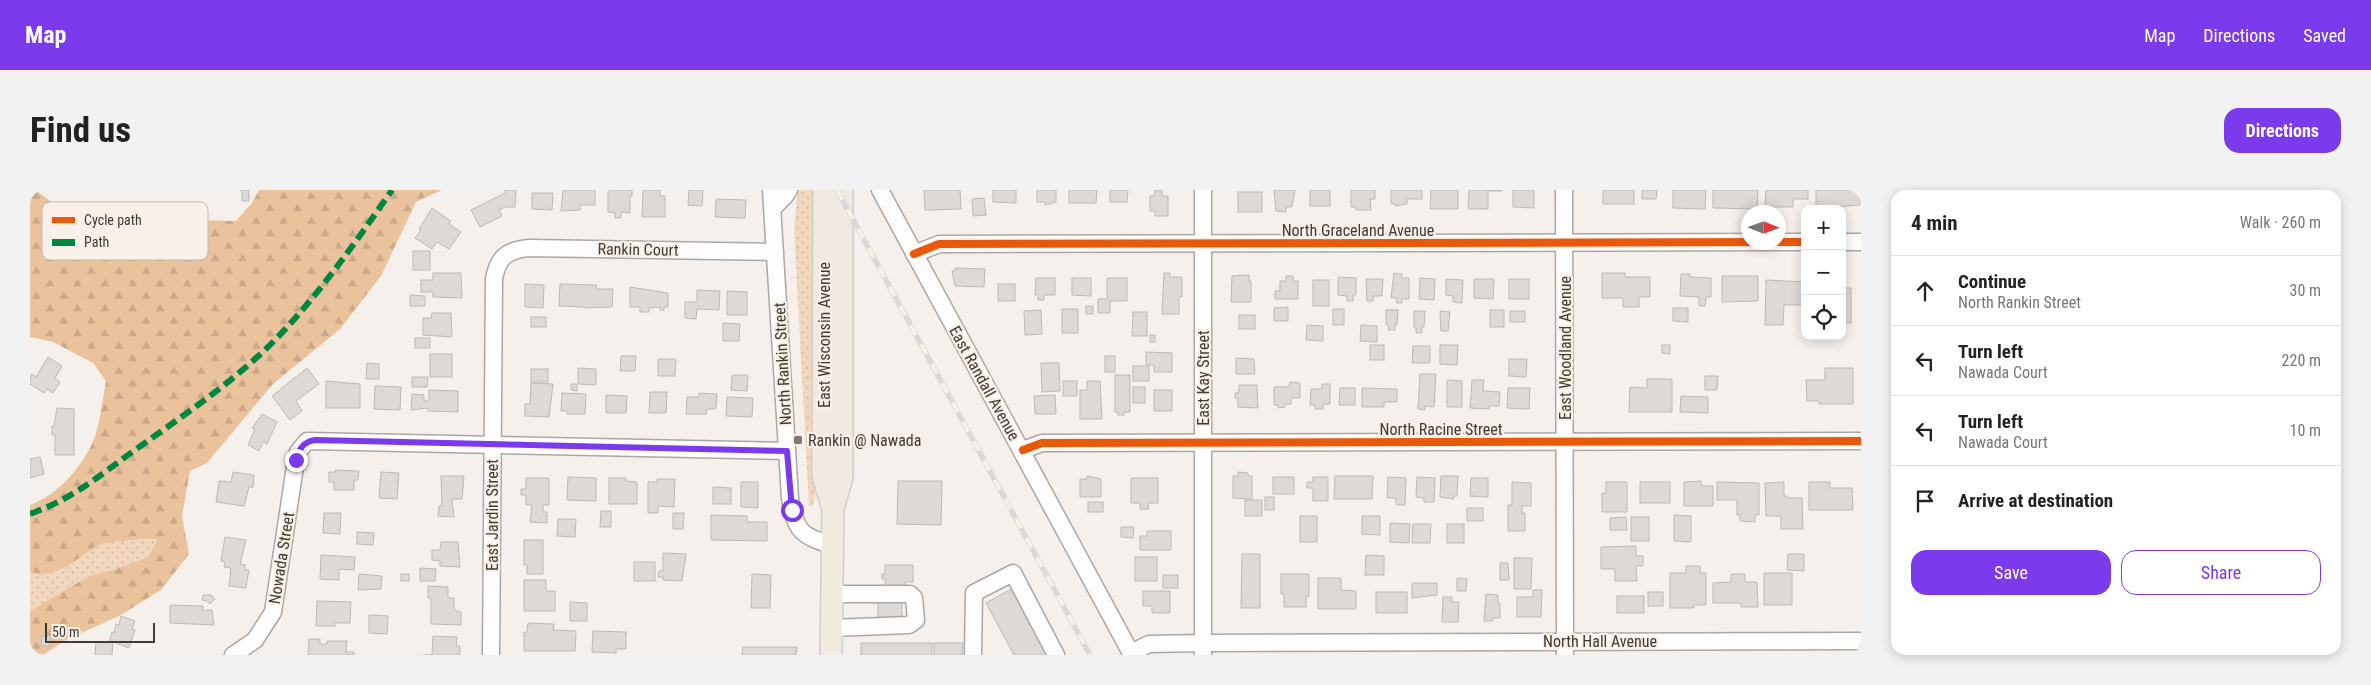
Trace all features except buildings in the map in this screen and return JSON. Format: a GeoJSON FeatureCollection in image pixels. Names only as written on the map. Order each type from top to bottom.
{"type":"FeatureCollection","features":[{"type":"Feature","properties":{"kind":"main road","name":"East Wisconsin Avenue"},"geometry":{"type":"LineString","coordinates":[[824,190],[823,476],[833,510]]}},
{"type":"Feature","properties":{"kind":"main road","name":"East Wisconsin Avenue"},"geometry":{"type":"LineString","coordinates":[[832,655],[833,510],[842,478],[842,190]]}},
{"type":"Feature","properties":{"kind":"street","name":"North Rankin Street"},"geometry":{"type":"LineString","coordinates":[[771,190],[790,498],[796,522],[805,536],[832,546]]}},
{"type":"Feature","properties":{"kind":"street"},"geometry":{"type":"LineString","coordinates":[[773,208],[789,190]]}},
{"type":"Feature","properties":{"kind":"street","name":"East Randall Avenue"},"geometry":{"type":"LineString","coordinates":[[880,190],[1023,450],[1131,654]]}},
{"type":"Feature","properties":{"kind":"street","name":"East Kay Street"},"geometry":{"type":"LineString","coordinates":[[1203,190],[1203,649]]}},
{"type":"Feature","properties":{"kind":"street","name":"East Woodland Avenue"},"geometry":{"type":"LineString","coordinates":[[1564,190],[1565,648]]}},
{"type":"Feature","properties":{"kind":"street","name":"North Graceland Avenue"},"geometry":{"type":"LineString","coordinates":[[914,254],[939,244],[1801,242]]}},
{"type":"Feature","properties":{"kind":"street"},"geometry":{"type":"LineString","coordinates":[[1846,242],[1861,242]]}},
{"type":"Feature","properties":{"kind":"street","name":"Rankin Court"},"geometry":{"type":"LineString","coordinates":[[503,257],[515,249],[529,248],[775,252]]}},
{"type":"Feature","properties":{"kind":"street","name":"East Jardin Street"},"geometry":{"type":"LineString","coordinates":[[491,655],[494,279],[496,269],[503,257]]}},
{"type":"Feature","properties":{"kind":"street","name":"Nowada Street"},"geometry":{"type":"LineString","coordinates":[[233,655],[256,640],[274,612],[296,460],[302,446],[307,441],[492,445]]}},
{"type":"Feature","properties":{"kind":"street","name":"North Racine Street"},"geometry":{"type":"LineString","coordinates":[[1023,450],[1042,443],[1861,441]]}},
{"type":"Feature","properties":{"kind":"street"},"geometry":{"type":"LineString","coordinates":[[492,445],[787,451]]}},
{"type":"Feature","properties":{"kind":"street"},"geometry":{"type":"LineString","coordinates":[[973,655],[974,594],[1013,573],[1056,655]]}},
{"type":"Feature","properties":{"kind":"street"},"geometry":{"type":"LineString","coordinates":[[832,594],[910,594],[916,602],[916,620],[909,624],[832,628]]}},
{"type":"Feature","properties":{"kind":"street"},"geometry":{"type":"LineString","coordinates":[[973,635],[985,655]]}},
{"type":"Feature","properties":{"kind":"street","name":"North Hall Avenue"},"geometry":{"type":"LineString","coordinates":[[1131,654],[1149,644],[1203,649],[1565,648],[1861,641]]}},
{"type":"Feature","properties":{"kind":"shaded area"},"geometry":{"type":"Polygon","coordinates":[[[798,190],[816,190],[815,497],[813,505],[809,506],[794,229],[798,190]]]}},
{"type":"Feature","properties":{"kind":"shaded area"},"geometry":{"type":"Polygon","coordinates":[[[159,539],[148,557],[116,569],[89,576],[30,611],[30,572],[41,574],[59,570],[105,543],[159,539]]]}},
{"type":"Feature","properties":{"kind":"green space"},"geometry":{"type":"Polygon","coordinates":[[[30,190],[35,190],[52,202],[42,202],[42,260],[208,260],[208,220],[236,221],[252,203],[259,190],[442,190],[416,202],[381,276],[340,329],[273,384],[207,463],[190,471],[182,516],[189,554],[161,590],[119,616],[66,640],[43,655],[30,655],[30,611],[89,576],[116,569],[148,557],[158,539],[128,540],[100,545],[59,570],[40,574],[30,572],[30,505],[40,501],[58,488],[74,472],[87,454],[97,429],[106,381],[93,363],[53,342],[30,337],[30,190]]]}},
{"type":"Feature","properties":{"kind":"railway"},"geometry":{"type":"LineString","coordinates":[[837,190],[1090,655]]}},
{"type":"Feature","properties":{"kind":"marked path"},"geometry":{"type":"LineString","coordinates":[[30,514],[62,500],[89,484],[210,396],[258,356],[290,324],[321,288],[392,190]]}},
{"type":"Feature","properties":{"kind":"cycle path"},"geometry":{"type":"LineString","coordinates":[[914,254],[939,244],[1801,242]]}},
{"type":"Feature","properties":{"kind":"cycle path"},"geometry":{"type":"LineString","coordinates":[[1023,450],[1042,443],[1861,441]]}},
{"type":"Feature","properties":{"kind":"place","name":"Rankin @ Nawada"},"geometry":{"type":"Point","coordinates":[798,440]}},
{"type":"Feature","properties":{"kind":"route"},"geometry":{"type":"LineString","coordinates":[[296,460],[302,446],[307,441],[315,440],[787,451],[792,510]]}}]}
